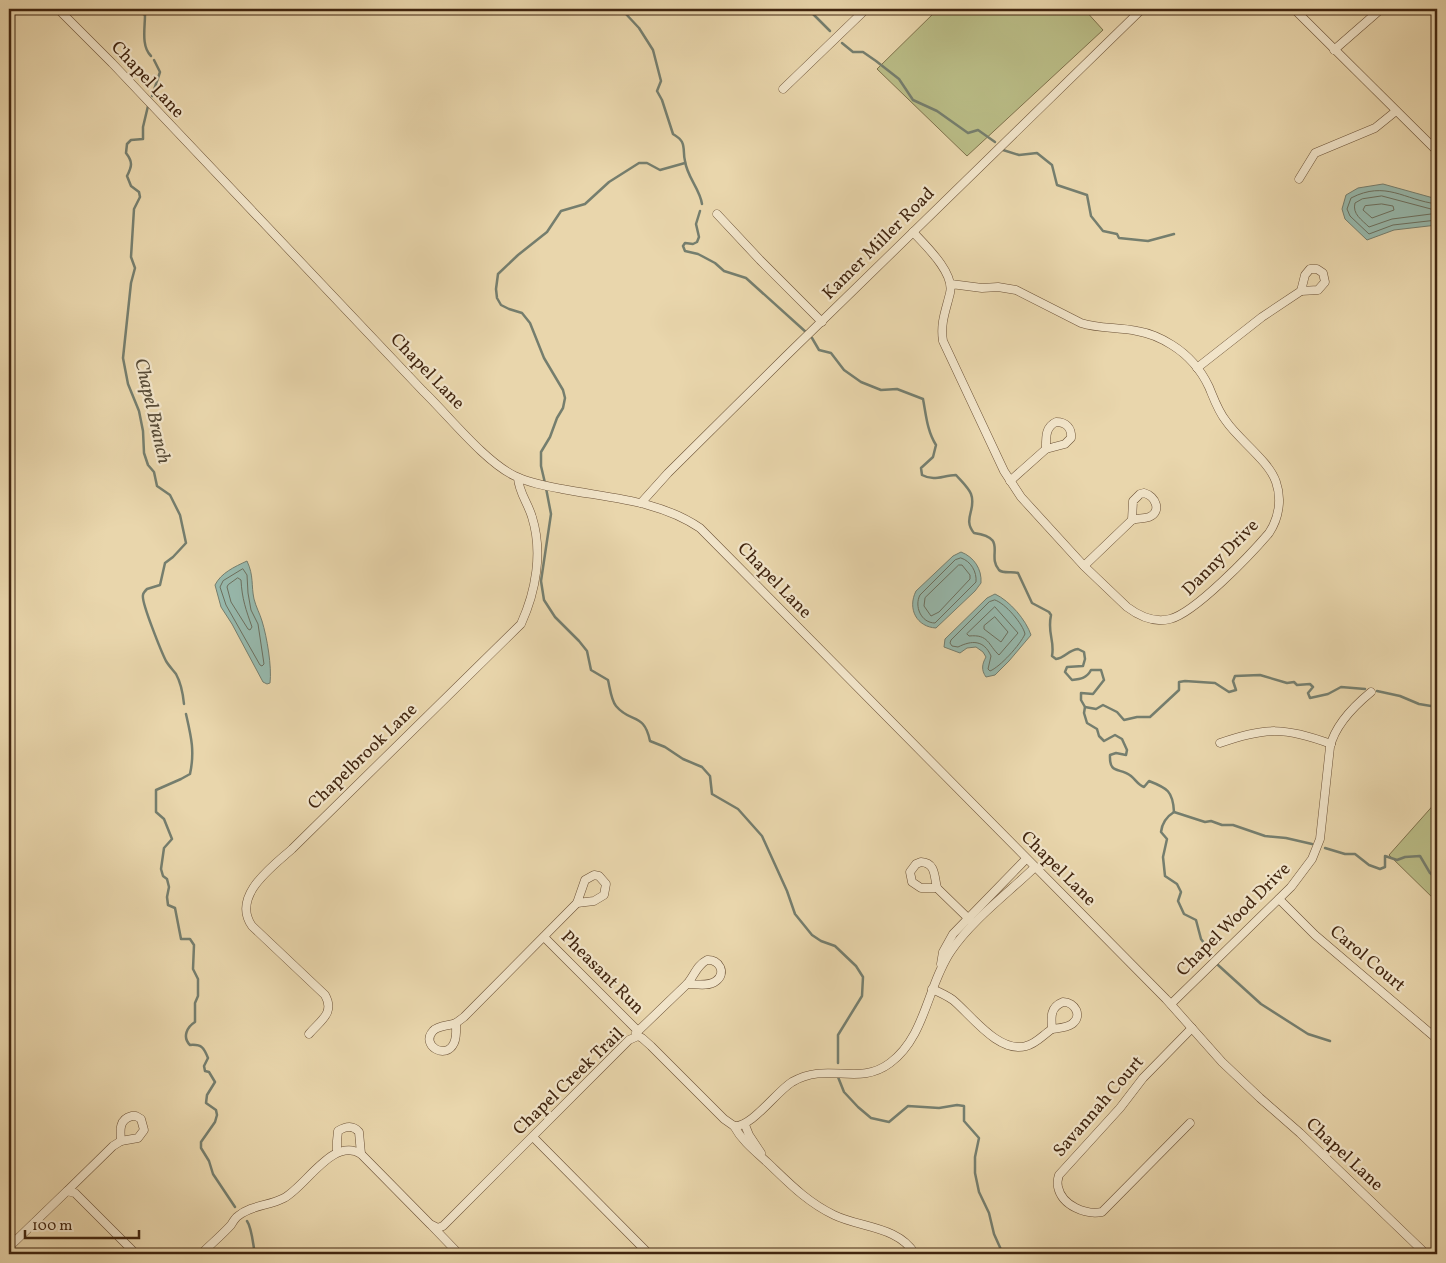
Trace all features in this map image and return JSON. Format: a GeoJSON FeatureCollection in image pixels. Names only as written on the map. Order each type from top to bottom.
{"type":"FeatureCollection","features":[{"type":"Feature","properties":{"kind":"street","name":"Chapel Lane"},"geometry":{"type":"LineString","coordinates":[[58,9],[475,444],[500,467],[518,478],[542,485],[641,503],[674,513],[700,528],[1034,868],[1171,1004],[1222,1062],[1300,1132],[1426,1254]]}},
{"type":"Feature","properties":{"kind":"street"},"geometry":{"type":"LineString","coordinates":[[784,89],[866,9]]}},
{"type":"Feature","properties":{"kind":"street","name":"Kamer Miller Road"},"geometry":{"type":"LineString","coordinates":[[641,503],[668,473],[1142,9]]}},
{"type":"Feature","properties":{"kind":"street"},"geometry":{"type":"LineString","coordinates":[[1294,9],[1437,151]]}},
{"type":"Feature","properties":{"kind":"street"},"geometry":{"type":"LineString","coordinates":[[1334,50],[1381,9]]}},
{"type":"Feature","properties":{"kind":"street"},"geometry":{"type":"LineString","coordinates":[[1299,179],[1315,153],[1375,128],[1396,111]]}},
{"type":"Feature","properties":{"kind":"street"},"geometry":{"type":"LineString","coordinates":[[717,214],[822,322]]}},
{"type":"Feature","properties":{"kind":"street"},"geometry":{"type":"LineString","coordinates":[[913,232],[947,273],[951,284]]}},
{"type":"Feature","properties":{"kind":"street","name":"Danny Drive"},"geometry":{"type":"LineString","coordinates":[[951,284],[1016,290],[1072,319],[1090,326],[1147,333],[1174,346],[1198,368],[1206,381],[1216,406],[1226,422],[1273,475],[1277,483],[1279,501],[1277,518],[1274,526],[1256,547],[1196,604],[1172,619],[1152,619],[1135,613],[1119,601],[1033,512],[1010,481],[943,342],[942,320],[951,291],[951,284]]}},
{"type":"Feature","properties":{"kind":"street"},"geometry":{"type":"LineString","coordinates":[[1198,368],[1262,317],[1301,291]]}},
{"type":"Feature","properties":{"kind":"street"},"geometry":{"type":"LineString","coordinates":[[1010,481],[1046,449]]}},
{"type":"Feature","properties":{"kind":"street","name":"Chapelbrook Lane"},"geometry":{"type":"LineString","coordinates":[[309,1034],[327,1014],[330,1008],[329,1002],[325,995],[252,926],[247,916],[246,903],[252,890],[268,870],[292,849],[522,624],[532,591],[538,543],[532,514],[520,491],[518,478]]}},
{"type":"Feature","properties":{"kind":"street"},"geometry":{"type":"LineString","coordinates":[[1084,566],[1132,520]]}},
{"type":"Feature","properties":{"kind":"street","name":"Chapel Wood Drive"},"geometry":{"type":"LineString","coordinates":[[1171,1004],[1302,875],[1316,851],[1323,819],[1333,736],[1342,721],[1371,692]]}},
{"type":"Feature","properties":{"kind":"street"},"geometry":{"type":"LineString","coordinates":[[1220,743],[1246,734],[1279,731],[1296,733],[1331,744]]}},
{"type":"Feature","properties":{"kind":"street"},"geometry":{"type":"LineString","coordinates":[[941,966],[945,947],[953,934],[1026,859]]}},
{"type":"Feature","properties":{"kind":"street"},"geometry":{"type":"LineString","coordinates":[[734,1126],[745,1125],[779,1092],[802,1077],[828,1072],[870,1073],[878,1071],[892,1062],[915,1033],[941,966],[956,944],[974,924],[1034,868]]}},
{"type":"Feature","properties":{"kind":"street"},"geometry":{"type":"LineString","coordinates":[[937,888],[974,924]]}},
{"type":"Feature","properties":{"kind":"street","name":"Carol Court"},"geometry":{"type":"LineString","coordinates":[[1279,899],[1315,935],[1437,1039]]}},
{"type":"Feature","properties":{"kind":"street"},"geometry":{"type":"LineString","coordinates":[[456,1023],[577,903]]}},
{"type":"Feature","properties":{"kind":"street","name":"Pheasant Run"},"geometry":{"type":"LineString","coordinates":[[544,937],[638,1031]]}},
{"type":"Feature","properties":{"kind":"street"},"geometry":{"type":"LineString","coordinates":[[629,1040],[687,984],[702,962],[712,960],[721,967],[721,973],[715,982],[709,984],[687,984]]}},
{"type":"Feature","properties":{"kind":"street"},"geometry":{"type":"LineString","coordinates":[[932,989],[951,998],[993,1036],[1010,1046],[1024,1047],[1030,1045],[1052,1029]]}},
{"type":"Feature","properties":{"kind":"street","name":"Savannah Court"},"geometry":{"type":"LineString","coordinates":[[1190,1123],[1102,1212],[1093,1214],[1081,1211],[1064,1200],[1058,1187],[1059,1175],[1120,1108],[1143,1078],[1192,1028]]}},
{"type":"Feature","properties":{"kind":"street","name":"Chapel Creek Trail"},"geometry":{"type":"LineString","coordinates":[[430,1224],[438,1228],[447,1223],[629,1040],[638,1036],[646,1041],[724,1119],[734,1126]]}},
{"type":"Feature","properties":{"kind":"street"},"geometry":{"type":"LineString","coordinates":[[745,1125],[749,1135],[766,1161]]}},
{"type":"Feature","properties":{"kind":"street"},"geometry":{"type":"LineString","coordinates":[[734,1126],[746,1143],[796,1190],[818,1207],[845,1220],[893,1234],[908,1245],[915,1254]]}},
{"type":"Feature","properties":{"kind":"street"},"geometry":{"type":"LineString","coordinates":[[337,1152],[336,1141],[338,1131],[353,1127],[359,1132],[361,1154]]}},
{"type":"Feature","properties":{"kind":"street"},"geometry":{"type":"LineString","coordinates":[[533,1137],[649,1254]]}},
{"type":"Feature","properties":{"kind":"street"},"geometry":{"type":"LineString","coordinates":[[9,1247],[63,1193],[113,1146],[121,1141]]}},
{"type":"Feature","properties":{"kind":"street"},"geometry":{"type":"LineString","coordinates":[[201,1254],[230,1225],[236,1216],[288,1196],[337,1152],[350,1149],[361,1154],[459,1254]]}},
{"type":"Feature","properties":{"kind":"street"},"geometry":{"type":"LineString","coordinates":[[67,1191],[75,1193],[136,1254]]}},
{"type":"Feature","properties":{"kind":"green space"},"geometry":{"type":"Polygon","coordinates":[[[938,9],[1084,9],[1103,30],[967,156],[877,69],[938,9]]]}},
{"type":"Feature","properties":{"kind":"green space"},"geometry":{"type":"Polygon","coordinates":[[[1437,801],[1437,902],[1389,855],[1437,801]]]}},
{"type":"Feature","properties":{"kind":"water"},"geometry":{"type":"Polygon","coordinates":[[[1383,184],[1437,199],[1437,225],[1394,230],[1367,240],[1345,219],[1342,209],[1346,195],[1358,188],[1383,184]]]}},
{"type":"Feature","properties":{"kind":"water"},"geometry":{"type":"Polygon","coordinates":[[[961,552],[970,557],[979,568],[981,583],[936,628],[929,627],[919,621],[916,616],[913,610],[913,598],[916,591],[953,556],[961,552]]]}},
{"type":"Feature","properties":{"kind":"water"},"geometry":{"type":"Polygon","coordinates":[[[247,561],[252,576],[254,599],[262,621],[270,661],[270,683],[267,684],[263,682],[221,607],[215,585],[224,574],[247,561]]]}},
{"type":"Feature","properties":{"kind":"water"},"geometry":{"type":"Polygon","coordinates":[[[995,594],[1006,601],[1017,612],[1031,635],[995,675],[986,677],[983,667],[986,657],[976,647],[967,648],[960,653],[944,647],[945,639],[987,598],[995,594]]]}},
{"type":"Feature","properties":{"kind":"waterway","name":"Chapel Branch"},"geometry":{"type":"LineString","coordinates":[[137,9],[145,15],[145,42],[151,56]]}},
{"type":"Feature","properties":{"kind":"waterway"},"geometry":{"type":"LineString","coordinates":[[624,9],[653,50],[661,81],[657,91],[662,100],[673,134],[683,144],[686,167],[699,193],[702,204]]}},
{"type":"Feature","properties":{"kind":"waterway"},"geometry":{"type":"LineString","coordinates":[[808,9],[830,31]]}},
{"type":"Feature","properties":{"kind":"waterway"},"geometry":{"type":"LineString","coordinates":[[842,43],[853,52],[863,52],[899,79],[913,100],[937,111],[968,133],[978,130],[995,142]]}},
{"type":"Feature","properties":{"kind":"waterway","name":"Chapel Branch"},"geometry":{"type":"LineString","coordinates":[[152,96],[160,72],[154,60]]}},
{"type":"Feature","properties":{"kind":"waterway","name":"Chapel Branch"},"geometry":{"type":"LineString","coordinates":[[148,106],[143,127],[143,139],[131,140],[127,144],[126,153],[131,164],[127,176],[131,186],[139,192],[140,197],[134,209],[131,257],[135,268],[131,283],[123,358],[128,384],[139,411],[143,431],[144,453],[148,465],[154,472],[157,486],[170,495],[180,515],[186,543],[165,563],[160,585],[147,589],[143,595],[148,617],[160,648],[179,681],[184,704]]}},
{"type":"Feature","properties":{"kind":"waterway"},"geometry":{"type":"LineString","coordinates":[[1003,150],[1019,155],[1037,153],[1052,165],[1057,185],[1087,195],[1091,216],[1103,231],[1117,234],[1119,238],[1148,241],[1174,234]]}},
{"type":"Feature","properties":{"kind":"waterway"},"geometry":{"type":"LineString","coordinates":[[545,483],[541,466],[541,452],[563,408],[565,398],[563,390],[544,358],[530,323],[522,313],[501,305],[497,298],[498,274],[547,232],[561,211],[585,204],[609,182],[639,163],[647,163],[660,170],[685,163]]}},
{"type":"Feature","properties":{"kind":"waterway"},"geometry":{"type":"LineString","coordinates":[[700,211],[696,224],[699,237],[697,242],[693,244],[685,243],[683,246],[685,251],[698,254],[715,263],[724,271],[746,278],[807,333]]}},
{"type":"Feature","properties":{"kind":"waterway"},"geometry":{"type":"LineString","coordinates":[[812,338],[819,350],[831,353],[844,370],[861,382],[881,390],[897,389],[923,399],[929,428],[936,445],[933,457],[921,468],[922,475],[931,478],[956,475],[968,489],[972,499],[969,523],[974,533],[985,535],[991,539],[994,543],[995,559],[999,570],[1018,573],[1032,603],[1051,615],[1052,656],[1056,659],[1078,649],[1084,652],[1083,666],[1067,667],[1065,672],[1072,680],[1083,678],[1091,670],[1101,670],[1104,680],[1093,694],[1081,693],[1081,700],[1085,707],[1096,709],[1103,705],[1117,712],[1124,720],[1150,717],[1179,690],[1179,682],[1215,683],[1229,692],[1236,690],[1233,681],[1235,676],[1260,675],[1287,683],[1294,682],[1297,685],[1310,684],[1313,687],[1308,693],[1310,698],[1328,694],[1341,687],[1365,689]]}},
{"type":"Feature","properties":{"kind":"waterway"},"geometry":{"type":"LineString","coordinates":[[546,488],[551,514],[541,581],[544,600],[555,617],[587,651],[591,670],[608,680],[616,706],[627,715],[641,722],[650,741],[702,767],[710,776],[712,794],[738,809],[762,836],[787,891],[795,914],[812,935],[821,941],[835,946],[856,966],[863,977],[862,996],[838,1035],[838,1063]]}},
{"type":"Feature","properties":{"kind":"waterway"},"geometry":{"type":"LineString","coordinates":[[1377,691],[1400,696],[1419,704],[1437,707]]}},
{"type":"Feature","properties":{"kind":"waterway"},"geometry":{"type":"LineString","coordinates":[[1085,707],[1084,713],[1087,723],[1097,729],[1099,736],[1104,741],[1115,735],[1122,739],[1127,750],[1126,755],[1116,753],[1110,755],[1113,768],[1127,773],[1144,787],[1149,781],[1165,788],[1172,799],[1174,812]]}},
{"type":"Feature","properties":{"kind":"waterway","name":"Chapel Branch"},"geometry":{"type":"LineString","coordinates":[[186,714],[192,751],[190,774],[156,790],[156,812],[164,819],[172,839],[164,848],[161,869],[169,887],[168,905],[175,908],[181,939],[190,939],[194,945],[193,969],[198,979],[198,996],[195,1003],[195,1022],[186,1032],[186,1039],[190,1045],[197,1045],[204,1049],[208,1058],[204,1066],[205,1071],[209,1072],[215,1082],[207,1095],[206,1103],[216,1110],[217,1115],[215,1122],[201,1142],[201,1148],[209,1161],[213,1174],[235,1207]]}},
{"type":"Feature","properties":{"kind":"waterway"},"geometry":{"type":"LineString","coordinates":[[1174,812],[1165,821],[1161,832],[1167,839],[1163,857],[1165,876],[1177,884],[1181,892],[1178,901],[1184,914],[1196,920],[1201,939],[1213,955]]}},
{"type":"Feature","properties":{"kind":"waterway"},"geometry":{"type":"LineString","coordinates":[[1174,812],[1205,822],[1211,821],[1222,825],[1233,825],[1265,836],[1286,838],[1312,844]]}},
{"type":"Feature","properties":{"kind":"waterway"},"geometry":{"type":"LineString","coordinates":[[1325,848],[1345,854],[1355,854],[1369,865],[1380,869],[1385,867],[1385,856],[1397,860],[1405,857],[1420,856],[1430,873],[1435,877],[1437,886]]}},
{"type":"Feature","properties":{"kind":"waterway"},"geometry":{"type":"LineString","coordinates":[[1433,918],[1437,905]]}},
{"type":"Feature","properties":{"kind":"waterway"},"geometry":{"type":"LineString","coordinates":[[1218,965],[1261,1004],[1308,1034],[1330,1041]]}},
{"type":"Feature","properties":{"kind":"waterway"},"geometry":{"type":"LineString","coordinates":[[838,1077],[844,1092],[871,1118],[889,1122],[908,1106],[939,1108],[957,1105],[964,1106],[964,1121],[979,1138],[975,1157],[975,1173],[979,1192],[989,1213],[994,1234],[1003,1254]]}},
{"type":"Feature","properties":{"kind":"waterway","name":"Chapel Branch"},"geometry":{"type":"LineString","coordinates":[[247,1221],[255,1254]]}}]}
